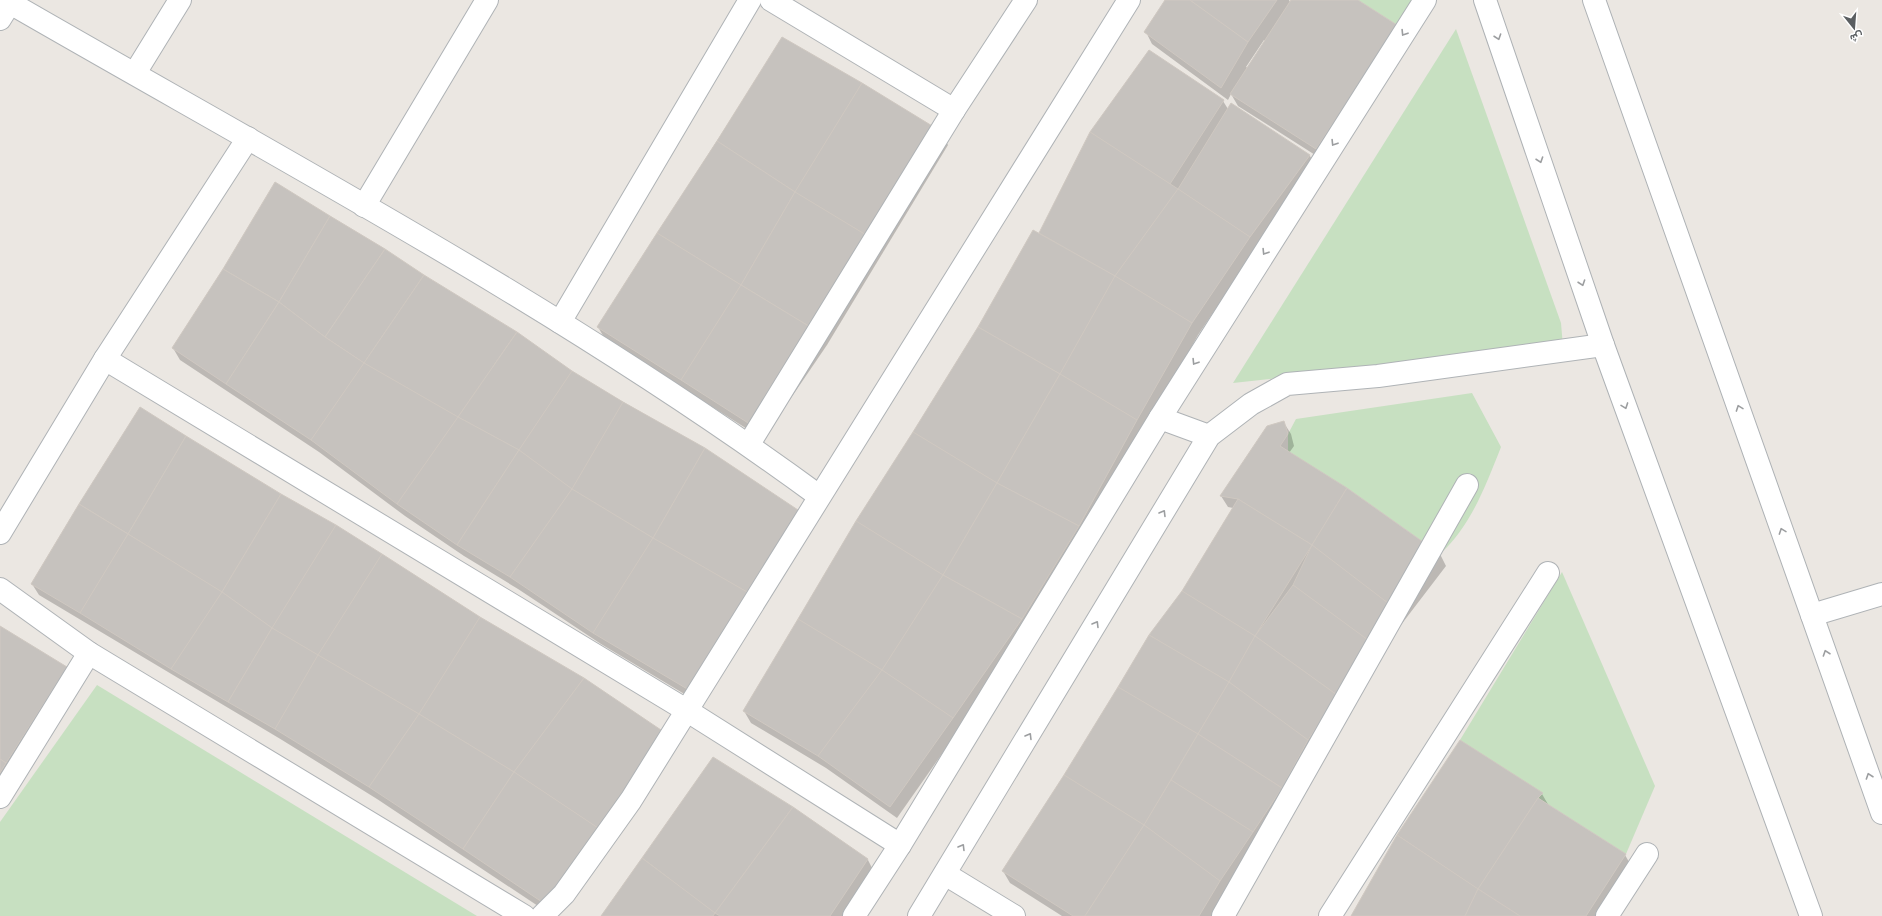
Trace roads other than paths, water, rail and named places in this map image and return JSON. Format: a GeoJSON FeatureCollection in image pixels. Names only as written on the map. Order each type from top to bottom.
{"type":"FeatureCollection","features":[{"type":"Feature","properties":{"kind":"street"},"geometry":{"type":"LineString","coordinates":[[135,73],[180,0]]}},
{"type":"Feature","properties":{"kind":"street"},"geometry":{"type":"LineString","coordinates":[[364,206],[487,0]]}},
{"type":"Feature","properties":{"kind":"street"},"geometry":{"type":"LineString","coordinates":[[560,322],[750,0]]}},
{"type":"Feature","properties":{"kind":"street"},"geometry":{"type":"LineString","coordinates":[[771,0],[954,110]]}},
{"type":"Feature","properties":{"kind":"street"},"geometry":{"type":"LineString","coordinates":[[749,444],[954,110],[1026,0]]}},
{"type":"Feature","properties":{"kind":"street"},"geometry":{"type":"LineString","coordinates":[[542,916],[564,894],[617,819],[820,496],[1128,0]]}},
{"type":"Feature","properties":{"kind":"street"},"geometry":{"type":"LineString","coordinates":[[854,916],[900,845],[1160,418],[1425,0]]}},
{"type":"Feature","properties":{"kind":"street"},"geometry":{"type":"LineString","coordinates":[[1485,0],[1603,345],[1811,916]]}},
{"type":"Feature","properties":{"kind":"street"},"geometry":{"type":"LineString","coordinates":[[1594,0],[1882,813]]}},
{"type":"Feature","properties":{"kind":"street"},"geometry":{"type":"LineString","coordinates":[[5,7],[135,73],[560,322],[749,444],[820,496]]}},
{"type":"Feature","properties":{"kind":"street"},"geometry":{"type":"LineString","coordinates":[[0,534],[105,359],[248,138]]}},
{"type":"Feature","properties":{"kind":"street"},"geometry":{"type":"LineString","coordinates":[[919,916],[946,874],[1209,436],[1251,404],[1287,384],[1378,376],[1603,345]]}},
{"type":"Feature","properties":{"kind":"street"},"geometry":{"type":"LineString","coordinates":[[105,359],[686,710],[900,845]]}},
{"type":"Feature","properties":{"kind":"street"},"geometry":{"type":"LineString","coordinates":[[1160,418],[1209,436]]}},
{"type":"Feature","properties":{"kind":"street"},"geometry":{"type":"LineString","coordinates":[[1223,916],[1467,485]]}},
{"type":"Feature","properties":{"kind":"street"},"geometry":{"type":"LineString","coordinates":[[1330,916],[1548,573]]}},
{"type":"Feature","properties":{"kind":"street"},"geometry":{"type":"LineString","coordinates":[[0,589],[89,653],[524,916]]}},
{"type":"Feature","properties":{"kind":"street"},"geometry":{"type":"LineString","coordinates":[[1812,615],[1882,594]]}},
{"type":"Feature","properties":{"kind":"street"},"geometry":{"type":"LineString","coordinates":[[0,797],[89,653]]}},
{"type":"Feature","properties":{"kind":"street"},"geometry":{"type":"LineString","coordinates":[[1607,916],[1648,854]]}},
{"type":"Feature","properties":{"kind":"street"},"geometry":{"type":"LineString","coordinates":[[946,874],[1014,916]]}}]}
